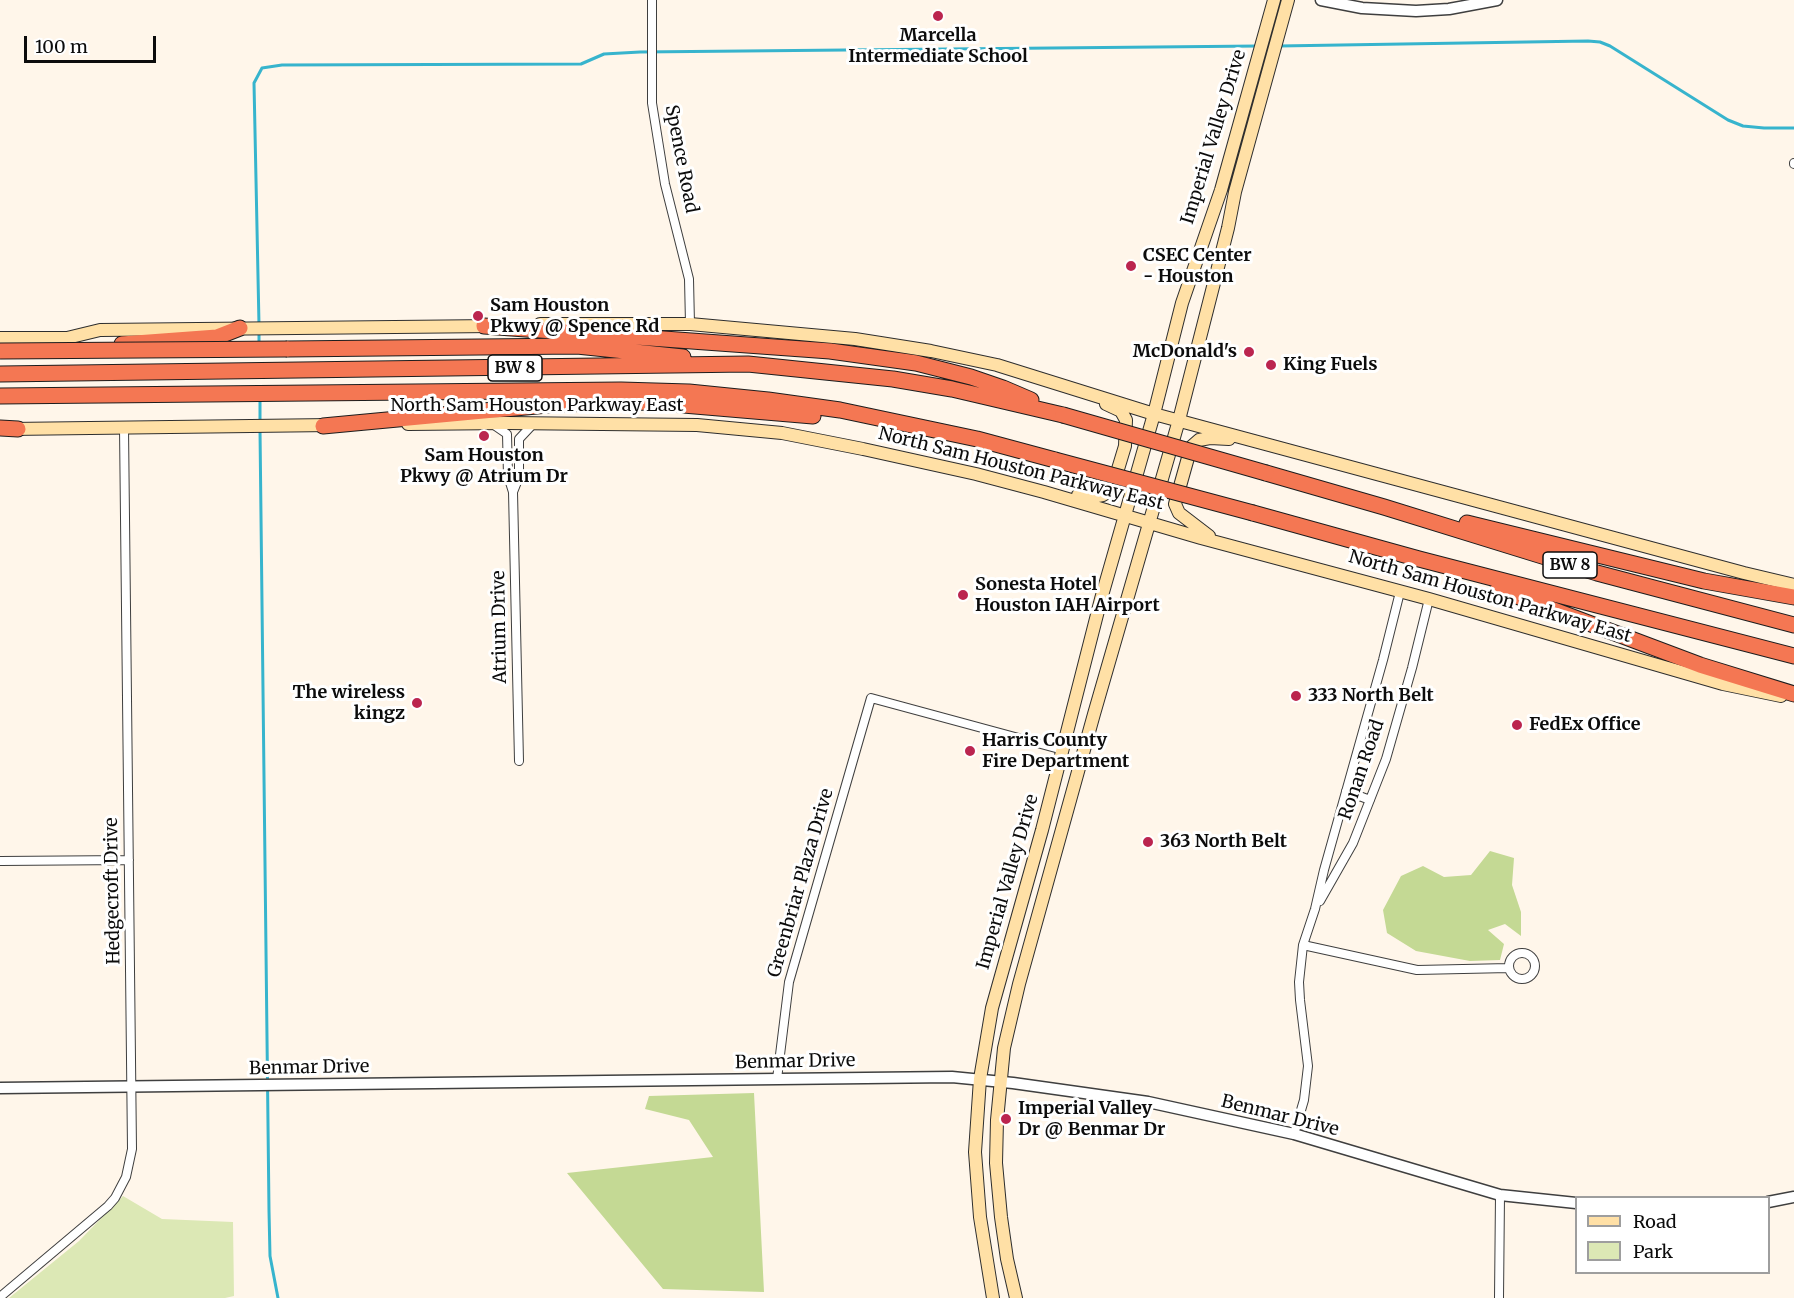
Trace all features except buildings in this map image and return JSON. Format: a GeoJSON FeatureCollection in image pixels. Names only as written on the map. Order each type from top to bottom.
{"type":"FeatureCollection","features":[{"type":"Feature","properties":{"kind":"highway"},"geometry":{"type":"LineString","coordinates":[[484,326],[830,351],[916,363],[1003,388],[1063,415]]}},
{"type":"Feature","properties":{"kind":"highway"},"geometry":{"type":"LineString","coordinates":[[0,351],[218,337],[240,328]]}},
{"type":"Feature","properties":{"kind":"highway"},"geometry":{"type":"LineString","coordinates":[[0,351],[577,346],[748,364]]}},
{"type":"Feature","properties":{"kind":"highway","name":"North Sam Houston Parkway East"},"geometry":{"type":"LineString","coordinates":[[0,374],[748,364],[834,371],[903,380],[1063,415],[1348,496],[1597,573],[1794,625]]}},
{"type":"Feature","properties":{"kind":"highway","name":"North Sam Houston Parkway East"},"geometry":{"type":"LineString","coordinates":[[0,396],[621,390],[689,392],[840,410],[977,439],[1419,559],[1794,656]]}},
{"type":"Feature","properties":{"kind":"highway"},"geometry":{"type":"LineString","coordinates":[[323,426],[558,404],[648,402],[909,423]]}},
{"type":"Feature","properties":{"kind":"highway"},"geometry":{"type":"LineString","coordinates":[[0,429],[18,429]]}},
{"type":"Feature","properties":{"kind":"highway"},"geometry":{"type":"LineString","coordinates":[[1348,496],[1383,501],[1555,546],[1704,581],[1794,597]]}},
{"type":"Feature","properties":{"kind":"highway"},"geometry":{"type":"LineString","coordinates":[[1419,559],[1700,665],[1794,694]]}},
{"type":"Feature","properties":{"kind":"main road","name":"Imperial Valley Drive"},"geometry":{"type":"LineString","coordinates":[[993,1298],[981,1229],[975,1152],[980,1079],[989,1023],[1182,303],[1221,190],[1274,0]]}},
{"type":"Feature","properties":{"kind":"main road","name":"Imperial Valley Drive"},"geometry":{"type":"LineString","coordinates":[[1016,1298],[1002,1226],[996,1163],[997,1120],[1004,1048],[1013,1006],[1094,714],[1179,420],[1235,192],[1288,0]]}},
{"type":"Feature","properties":{"kind":"main road"},"geometry":{"type":"LineString","coordinates":[[1203,237],[1224,244]]}},
{"type":"Feature","properties":{"kind":"main road"},"geometry":{"type":"LineString","coordinates":[[0,338],[67,338],[100,330],[484,326],[614,322],[690,324],[820,335],[913,348],[997,365],[1154,414],[1794,585]]}},
{"type":"Feature","properties":{"kind":"main road"},"geometry":{"type":"LineString","coordinates":[[1044,492],[1092,497],[1103,495],[1112,489],[1125,446],[1126,420],[1121,411],[1105,404],[1090,393]]}},
{"type":"Feature","properties":{"kind":"main road","name":"North Sam Houston Parkway East"},"geometry":{"type":"LineString","coordinates":[[18,429],[534,423],[697,425],[782,433],[976,474],[1430,599],[1723,684],[1794,699]]}},
{"type":"Feature","properties":{"kind":"main road"},"geometry":{"type":"LineString","coordinates":[[1217,542],[1179,513],[1175,504],[1191,447],[1199,440],[1210,438],[1263,442]]}},
{"type":"Feature","properties":{"kind":"main road"},"geometry":{"type":"LineString","coordinates":[[1073,708],[1094,714]]}},
{"type":"Feature","properties":{"kind":"main road"},"geometry":{"type":"LineString","coordinates":[[981,1229],[1002,1226]]}},
{"type":"Feature","properties":{"kind":"street","name":"Spence Road"},"geometry":{"type":"LineString","coordinates":[[652,0],[652,104],[665,184],[689,279],[690,324]]}},
{"type":"Feature","properties":{"kind":"street"},"geometry":{"type":"LineString","coordinates":[[1321,0],[1362,8],[1416,11],[1497,0]]}},
{"type":"Feature","properties":{"kind":"street","name":"Atrium Drive"},"geometry":{"type":"LineString","coordinates":[[491,423],[507,434],[508,476],[513,492],[519,761]]}},
{"type":"Feature","properties":{"kind":"street","name":"Atrium Drive"},"geometry":{"type":"LineString","coordinates":[[513,492],[519,477],[519,439],[534,423]]}},
{"type":"Feature","properties":{"kind":"street","name":"Hedgecroft Drive"},"geometry":{"type":"LineString","coordinates":[[0,1297],[115,1198],[126,1177],[132,1149],[124,428]]}},
{"type":"Feature","properties":{"kind":"street","name":"Ronan Road"},"geometry":{"type":"LineString","coordinates":[[1294,1134],[1304,1100],[1308,1066],[1299,982],[1303,945],[1315,909],[1400,592]]}},
{"type":"Feature","properties":{"kind":"street","name":"Ronan Road"},"geometry":{"type":"LineString","coordinates":[[1315,909],[1353,843],[1386,759],[1430,599]]}},
{"type":"Feature","properties":{"kind":"street","name":"Greenbriar Plaza Drive"},"geometry":{"type":"LineString","coordinates":[[777,1079],[789,982],[871,698],[1063,750]]}},
{"type":"Feature","properties":{"kind":"street"},"geometry":{"type":"LineString","coordinates":[[1346,791],[1370,800]]}},
{"type":"Feature","properties":{"kind":"street"},"geometry":{"type":"LineString","coordinates":[[0,861],[129,860]]}},
{"type":"Feature","properties":{"kind":"street"},"geometry":{"type":"LineString","coordinates":[[1303,945],[1417,970],[1509,968]]}},
{"type":"Feature","properties":{"kind":"street","name":"Benmar Drive"},"geometry":{"type":"LineString","coordinates":[[0,1088],[952,1077],[980,1079],[1148,1102],[1294,1134],[1500,1195],[1575,1203]]}},
{"type":"Feature","properties":{"kind":"street"},"geometry":{"type":"LineString","coordinates":[[1499,1298],[1500,1195]]}},
{"type":"Feature","properties":{"kind":"street"},"geometry":{"type":"LineString","coordinates":[[1770,1202],[1794,1197]]}},
{"type":"Feature","properties":{"kind":"green space"},"geometry":{"type":"Polygon","coordinates":[[[1490,851],[1514,858],[1512,885],[1521,912],[1521,936],[1505,924],[1488,930],[1504,944],[1500,960],[1470,961],[1416,951],[1387,933],[1383,910],[1401,876],[1423,866],[1444,877],[1471,875],[1490,851]]]}},
{"type":"Feature","properties":{"kind":"green space"},"geometry":{"type":"Polygon","coordinates":[[[754,1093],[764,1292],[663,1289],[567,1173],[713,1157],[689,1120],[645,1109],[649,1096],[754,1093]]]}},
{"type":"Feature","properties":{"kind":"green space"},"geometry":{"type":"Polygon","coordinates":[[[123,1196],[162,1219],[233,1222],[234,1296],[225,1298],[9,1298],[79,1241],[123,1196]]]}},
{"type":"Feature","properties":{"kind":"waterway"},"geometry":{"type":"LineString","coordinates":[[1279,46],[1600,42],[1728,120],[1743,126],[1794,128]]}},
{"type":"Feature","properties":{"kind":"waterway"},"geometry":{"type":"LineString","coordinates":[[259,325],[254,83],[262,68],[282,65],[581,64],[604,54],[640,52],[1258,46]]}},
{"type":"Feature","properties":{"kind":"waterway"},"geometry":{"type":"LineString","coordinates":[[259,331],[259,346]]}},
{"type":"Feature","properties":{"kind":"waterway"},"geometry":{"type":"LineString","coordinates":[[260,397],[260,424]]}},
{"type":"Feature","properties":{"kind":"waterway"},"geometry":{"type":"LineString","coordinates":[[260,430],[269,1211],[270,1256],[278,1298]]}},
{"type":"Feature","properties":{"kind":"place","name":"Marcella Intermediate School"},"geometry":{"type":"Point","coordinates":[938,16]}},
{"type":"Feature","properties":{"kind":"place","name":"CSEC Center - Houston"},"geometry":{"type":"Point","coordinates":[1131,266]}},
{"type":"Feature","properties":{"kind":"place","name":"Sam Houston Pkwy @ Spence Rd"},"geometry":{"type":"Point","coordinates":[478,316]}},
{"type":"Feature","properties":{"kind":"place","name":"McDonald's"},"geometry":{"type":"Point","coordinates":[1249,352]}},
{"type":"Feature","properties":{"kind":"place","name":"King Fuels"},"geometry":{"type":"Point","coordinates":[1271,365]}},
{"type":"Feature","properties":{"kind":"place","name":"Sam Houston Pkwy @ Atrium Dr"},"geometry":{"type":"Point","coordinates":[484,436]}},
{"type":"Feature","properties":{"kind":"place","name":"Sonesta Hotel Houston IAH Airport"},"geometry":{"type":"Point","coordinates":[963,595]}},
{"type":"Feature","properties":{"kind":"place","name":"333 North Belt"},"geometry":{"type":"Point","coordinates":[1296,696]}},
{"type":"Feature","properties":{"kind":"place","name":"The wireless kingz"},"geometry":{"type":"Point","coordinates":[417,703]}},
{"type":"Feature","properties":{"kind":"place","name":"FedEx Office"},"geometry":{"type":"Point","coordinates":[1517,725]}},
{"type":"Feature","properties":{"kind":"place","name":"Harris County Fire Department"},"geometry":{"type":"Point","coordinates":[970,751]}},
{"type":"Feature","properties":{"kind":"place","name":"363 North Belt"},"geometry":{"type":"Point","coordinates":[1148,842]}},
{"type":"Feature","properties":{"kind":"place","name":"Imperial Valley Dr @ Benmar Dr"},"geometry":{"type":"Point","coordinates":[1006,1119]}}]}
